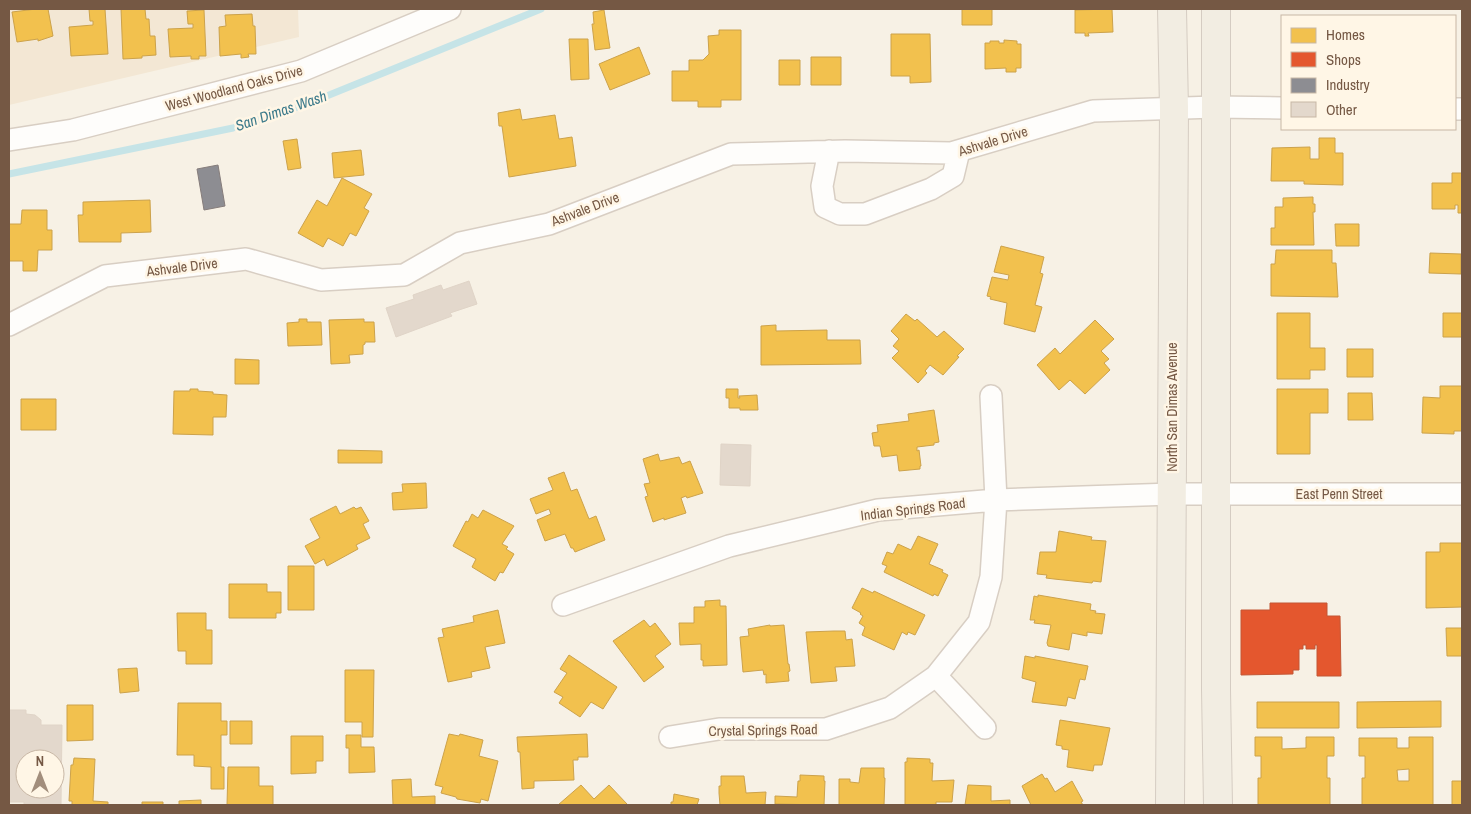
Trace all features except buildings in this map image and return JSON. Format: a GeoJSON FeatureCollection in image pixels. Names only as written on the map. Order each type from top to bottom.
{"type":"FeatureCollection","features":[{"type":"Feature","properties":{"kind":"main road","name":"North San Dimas Avenue"},"geometry":{"type":"LineString","coordinates":[[1170,805],[1174,108],[1172,9]]}},
{"type":"Feature","properties":{"kind":"main road"},"geometry":{"type":"LineString","coordinates":[[1216,9],[1216,690],[1218,805]]}},
{"type":"Feature","properties":{"kind":"street","name":"West Woodland Oaks Drive"},"geometry":{"type":"LineString","coordinates":[[9,140],[73,130],[301,71],[450,9]]}},
{"type":"Feature","properties":{"kind":"street","name":"Ashvale Drive"},"geometry":{"type":"LineString","coordinates":[[9,325],[105,276],[246,259],[321,280],[404,275],[460,243],[549,224],[731,154],[830,151],[951,153],[1093,111],[1216,107],[1281,108]]}},
{"type":"Feature","properties":{"kind":"street"},"geometry":{"type":"LineString","coordinates":[[830,151],[822,186],[825,207],[840,214],[864,214],[931,189],[953,176],[959,151]]}},
{"type":"Feature","properties":{"kind":"street","name":"Crystal Springs Road"},"geometry":{"type":"LineString","coordinates":[[670,737],[719,729],[826,729],[890,708],[936,676],[979,622],[991,577],[996,500],[991,396]]}},
{"type":"Feature","properties":{"kind":"street","name":"Indian Springs Road"},"geometry":{"type":"LineString","coordinates":[[563,605],[730,546],[878,510],[996,500],[1216,494]]}},
{"type":"Feature","properties":{"kind":"street","name":"East Penn Street"},"geometry":{"type":"LineString","coordinates":[[1216,494],[1462,494]]}},
{"type":"Feature","properties":{"kind":"street"},"geometry":{"type":"LineString","coordinates":[[936,676],[985,728]]}},
{"type":"Feature","properties":{"kind":"shaded area"},"geometry":{"type":"Polygon","coordinates":[[[9,9],[298,9],[299,37],[9,105],[9,9]]]}},
{"type":"Feature","properties":{"kind":"waterway","name":"San Dimas Wash"},"geometry":{"type":"LineString","coordinates":[[9,174],[233,128],[307,104],[541,9]]}}]}
